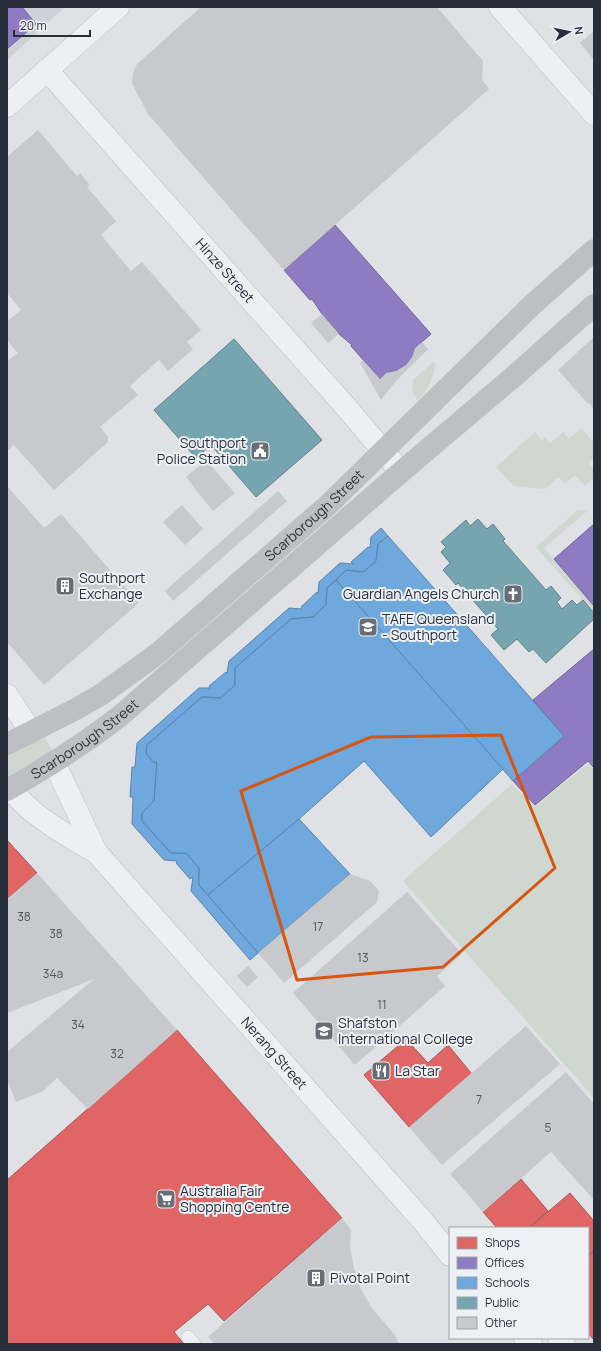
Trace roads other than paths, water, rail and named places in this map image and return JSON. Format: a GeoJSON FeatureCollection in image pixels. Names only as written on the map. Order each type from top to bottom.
{"type":"FeatureCollection","features":[{"type":"Feature","properties":{"kind":"main road","name":"Scarborough Street"},"geometry":{"type":"LineString","coordinates":[[7,744],[102,694],[157,654],[328,505],[531,306],[594,250]]}},
{"type":"Feature","properties":{"kind":"main road","name":"Scarborough Street"},"geometry":{"type":"LineString","coordinates":[[8,790],[102,730],[125,712],[401,472],[519,372],[594,305]]}},
{"type":"Feature","properties":{"kind":"street"},"geometry":{"type":"LineString","coordinates":[[7,106],[118,7]]}},
{"type":"Feature","properties":{"kind":"street"},"geometry":{"type":"LineString","coordinates":[[500,7],[594,114]]}},
{"type":"Feature","properties":{"kind":"street","name":"Hinze Street"},"geometry":{"type":"LineString","coordinates":[[47,70],[330,389],[401,472]]}},
{"type":"Feature","properties":{"kind":"street"},"geometry":{"type":"LineString","coordinates":[[7,695],[32,732]]}},
{"type":"Feature","properties":{"kind":"street","name":"Nerang Street"},"geometry":{"type":"LineString","coordinates":[[54,762],[96,852],[417,1214],[449,1255]]}},
{"type":"Feature","properties":{"kind":"street","name":"Nerang Street"},"geometry":{"type":"LineString","coordinates":[[8,790],[45,821],[72,839],[96,852]]}},
{"type":"Feature","properties":{"kind":"place","name":"Southport Police Station"},"geometry":{"type":"Point","coordinates":[260,451]}},
{"type":"Feature","properties":{"kind":"place","name":"Southport Exchange"},"geometry":{"type":"Point","coordinates":[65,586]}},
{"type":"Feature","properties":{"kind":"place","name":"Guardian Angels Church"},"geometry":{"type":"Point","coordinates":[513,594]}},
{"type":"Feature","properties":{"kind":"place","name":"TAFE Queensland - Southport"},"geometry":{"type":"Point","coordinates":[368,627]}},
{"type":"Feature","properties":{"kind":"place","name":"Shafston International College"},"geometry":{"type":"Point","coordinates":[324,1031]}},
{"type":"Feature","properties":{"kind":"place","name":"La Star"},"geometry":{"type":"Point","coordinates":[381,1071]}},
{"type":"Feature","properties":{"kind":"place","name":"Australia Fair Shopping Centre"},"geometry":{"type":"Point","coordinates":[166,1199]}},
{"type":"Feature","properties":{"kind":"place","name":"Pivotal Point"},"geometry":{"type":"Point","coordinates":[316,1278]}}]}
